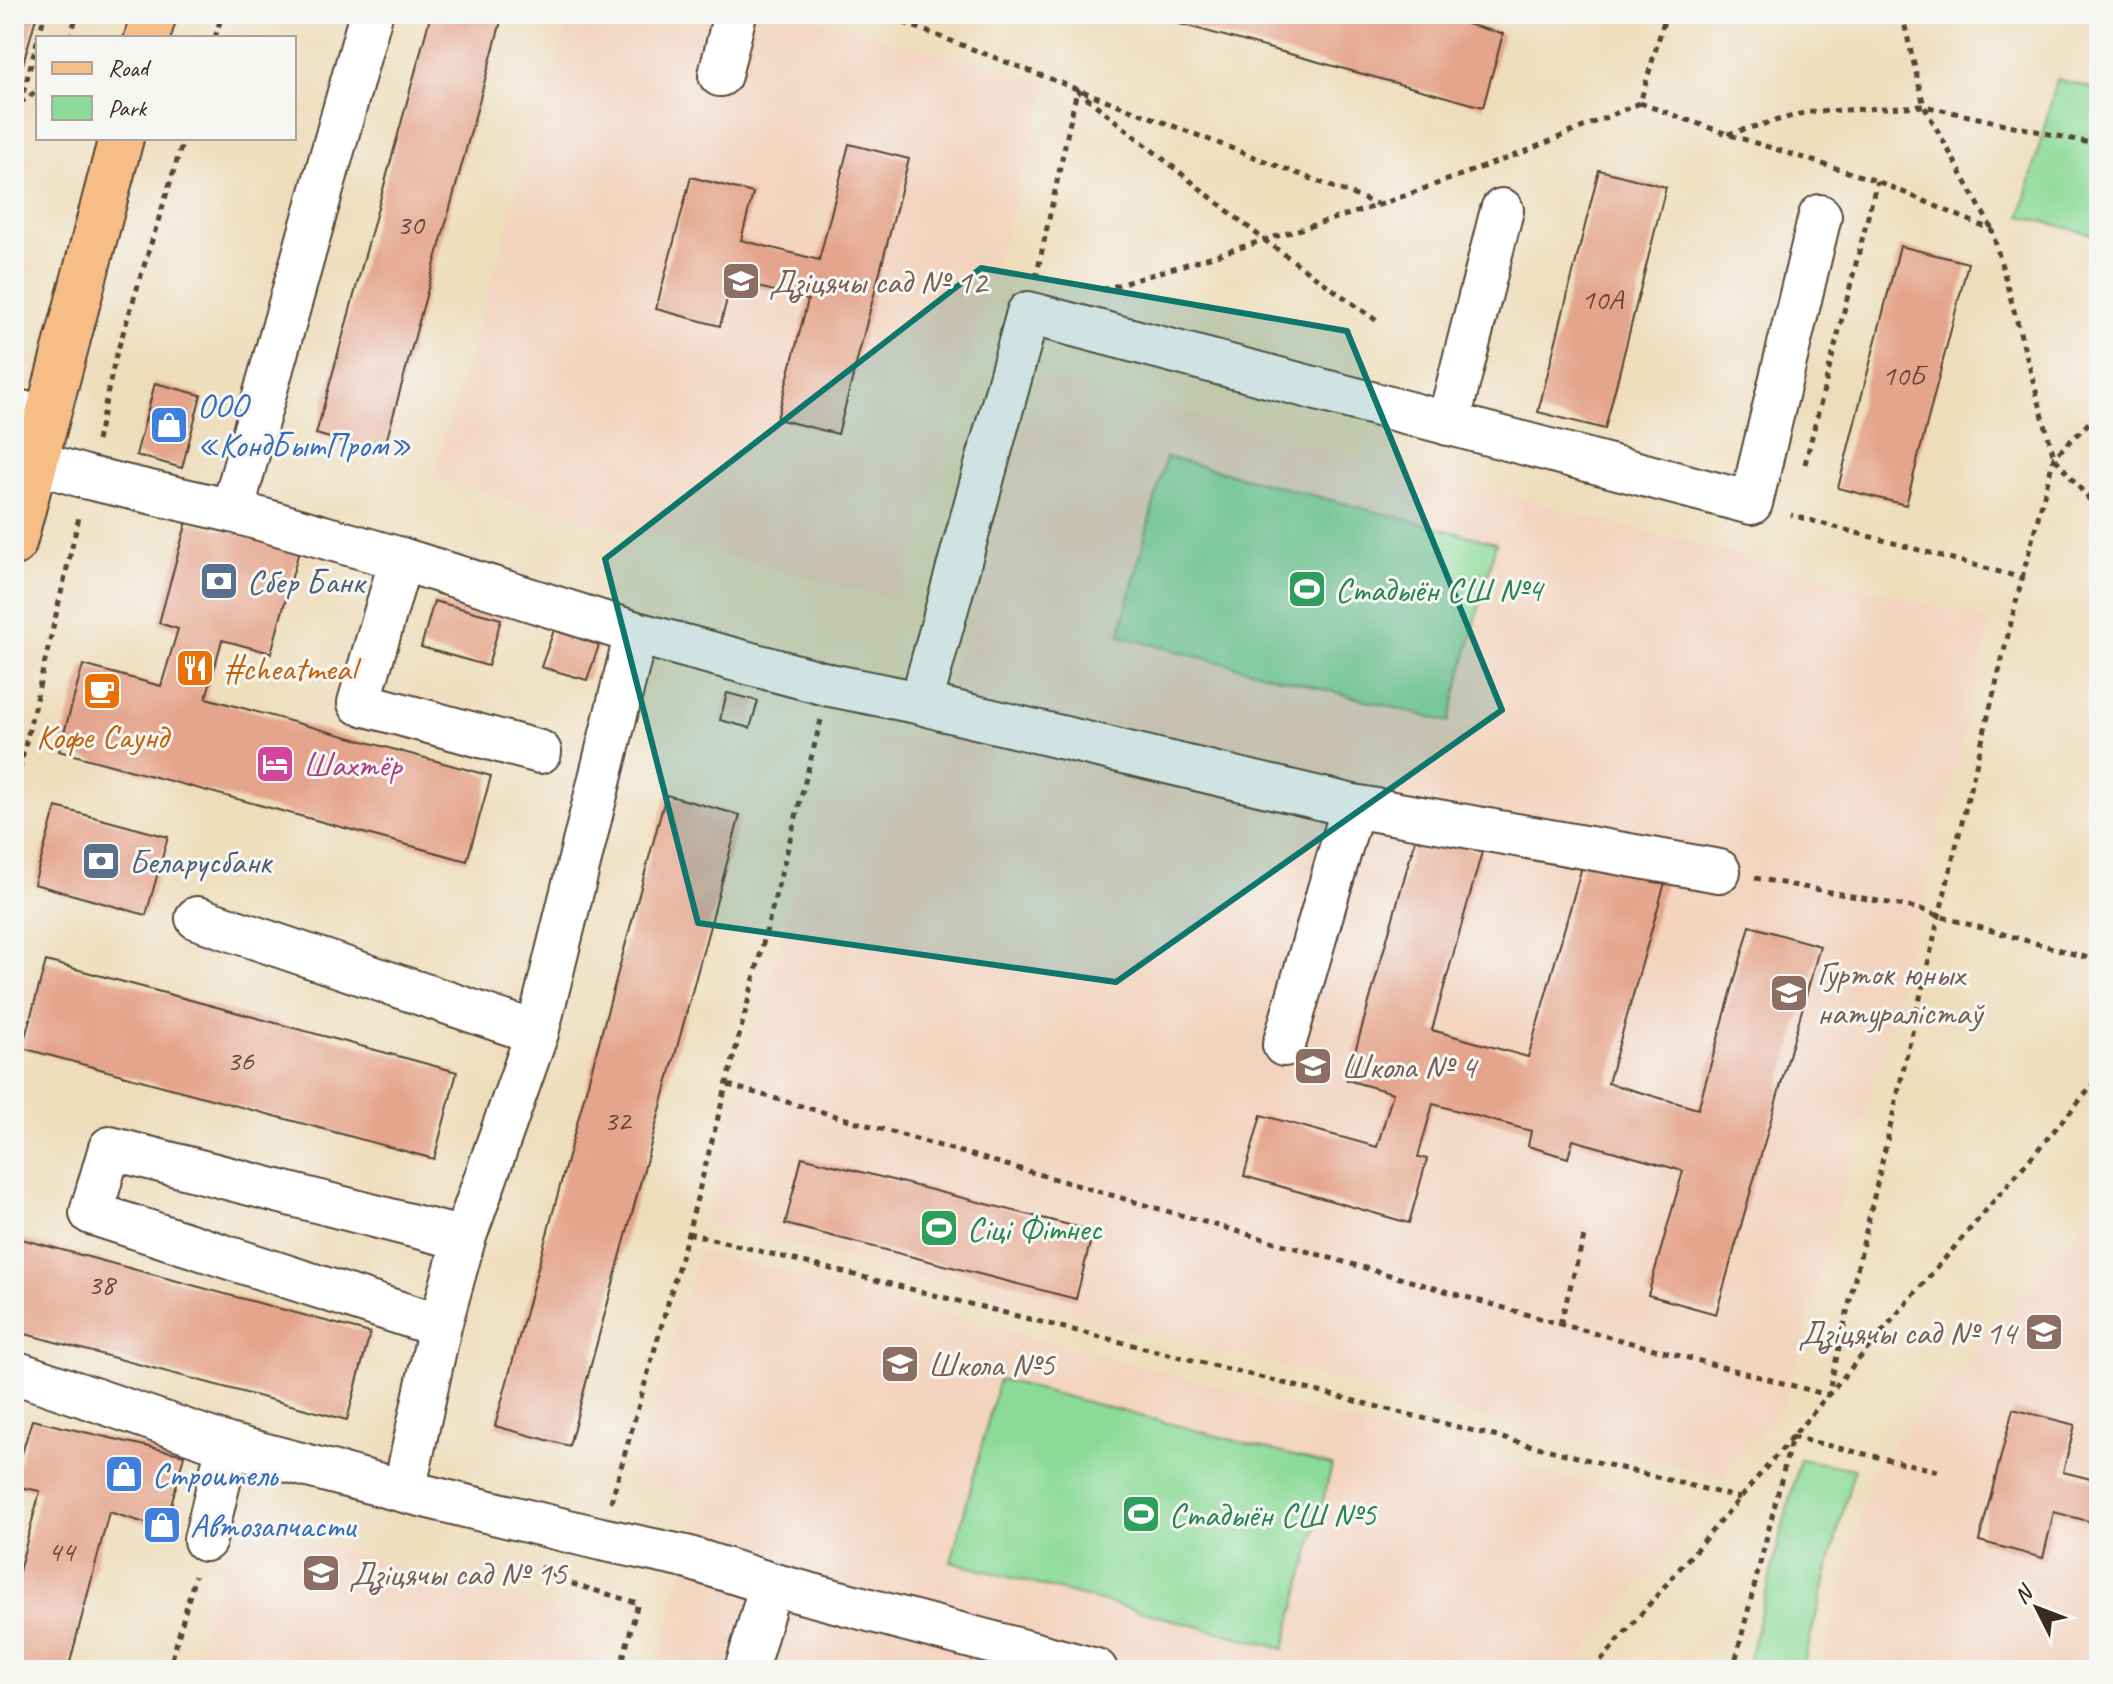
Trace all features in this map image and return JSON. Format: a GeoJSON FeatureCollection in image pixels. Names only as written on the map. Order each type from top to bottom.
{"type":"FeatureCollection","features":[{"type":"Feature","properties":{"kind":"main road"},"geometry":{"type":"LineString","coordinates":[[148,36],[154,14]]}},
{"type":"Feature","properties":{"kind":"main road"},"geometry":{"type":"LineString","coordinates":[[14,543],[35,462],[31,414],[120,140]]}},
{"type":"Feature","properties":{"kind":"lane"},"geometry":{"type":"LineString","coordinates":[[232,511],[371,14]]}},
{"type":"Feature","properties":{"kind":"lane"},"geometry":{"type":"LineString","coordinates":[[720,75],[735,14]]}},
{"type":"Feature","properties":{"kind":"lane"},"geometry":{"type":"LineString","coordinates":[[1448,424],[1502,210]]}},
{"type":"Feature","properties":{"kind":"lane"},"geometry":{"type":"LineString","coordinates":[[921,703],[1028,313],[1751,503],[1820,216]]}},
{"type":"Feature","properties":{"kind":"lane"},"geometry":{"type":"LineString","coordinates":[[35,462],[89,478],[232,511],[401,559],[636,633],[830,685],[921,703],[1353,806],[1719,871]]}},
{"type":"Feature","properties":{"kind":"lane"},"geometry":{"type":"LineString","coordinates":[[401,559],[359,703],[540,752]]}},
{"type":"Feature","properties":{"kind":"lane"},"geometry":{"type":"LineString","coordinates":[[404,1491],[440,1326],[464,1239],[537,1033],[636,633]]}},
{"type":"Feature","properties":{"kind":"lane"},"geometry":{"type":"LineString","coordinates":[[1284,1045],[1353,806]]}},
{"type":"Feature","properties":{"kind":"lane"},"geometry":{"type":"LineString","coordinates":[[197,918],[537,1033]]}},
{"type":"Feature","properties":{"kind":"lane"},"geometry":{"type":"LineString","coordinates":[[440,1326],[91,1213],[110,1148],[464,1239]]}},
{"type":"Feature","properties":{"kind":"lane"},"geometry":{"type":"LineString","coordinates":[[14,1373],[228,1445],[404,1491],[686,1557],[975,1654],[1096,1670]]}},
{"type":"Feature","properties":{"kind":"lane"},"geometry":{"type":"LineString","coordinates":[[205,1540],[228,1445]]}},
{"type":"Feature","properties":{"kind":"lane"},"geometry":{"type":"LineString","coordinates":[[746,1670],[771,1584]]}},
{"type":"Feature","properties":{"kind":"path"},"geometry":{"type":"LineString","coordinates":[[39,36],[45,14]]}},
{"type":"Feature","properties":{"kind":"path"},"geometry":{"type":"LineString","coordinates":[[71,36],[77,14]]}},
{"type":"Feature","properties":{"kind":"path"},"geometry":{"type":"LineString","coordinates":[[216,36],[222,14]]}},
{"type":"Feature","properties":{"kind":"path"},"geometry":{"type":"LineString","coordinates":[[881,14],[1379,205]]}},
{"type":"Feature","properties":{"kind":"path"},"geometry":{"type":"LineString","coordinates":[[1640,103],[1666,14]]}},
{"type":"Feature","properties":{"kind":"path"},"geometry":{"type":"LineString","coordinates":[[1902,14],[1924,106],[1992,230],[2054,457],[2099,511]]}},
{"type":"Feature","properties":{"kind":"path"},"geometry":{"type":"LineString","coordinates":[[14,127],[36,45]]}},
{"type":"Feature","properties":{"kind":"path"},"geometry":{"type":"LineString","coordinates":[[1077,90],[1263,239],[1377,321]]}},
{"type":"Feature","properties":{"kind":"path"},"geometry":{"type":"LineString","coordinates":[[1028,313],[1077,90]]}},
{"type":"Feature","properties":{"kind":"path"},"geometry":{"type":"LineString","coordinates":[[20,103],[36,91]]}},
{"type":"Feature","properties":{"kind":"path"},"geometry":{"type":"LineString","coordinates":[[1101,290],[1379,205],[1524,152],[1640,103],[1877,181],[1992,230]]}},
{"type":"Feature","properties":{"kind":"path"},"geometry":{"type":"LineString","coordinates":[[1727,134],[1807,112],[1924,106],[2099,145]]}},
{"type":"Feature","properties":{"kind":"path"},"geometry":{"type":"LineString","coordinates":[[1802,472],[1877,181]]}},
{"type":"Feature","properties":{"kind":"path"},"geometry":{"type":"LineString","coordinates":[[1828,1395],[1939,916],[2054,457],[2099,413]]}},
{"type":"Feature","properties":{"kind":"path"},"geometry":{"type":"LineString","coordinates":[[1791,515],[2022,578]]}},
{"type":"Feature","properties":{"kind":"path"},"geometry":{"type":"LineString","coordinates":[[596,1590],[601,1539],[728,1085],[830,685]]}},
{"type":"Feature","properties":{"kind":"path"},"geometry":{"type":"LineString","coordinates":[[1719,871],[1921,909],[2099,961]]}},
{"type":"Feature","properties":{"kind":"path"},"geometry":{"type":"LineString","coordinates":[[1593,1670],[2099,1078]]}},
{"type":"Feature","properties":{"kind":"path"},"geometry":{"type":"LineString","coordinates":[[728,1085],[1560,1324],[1828,1395]]}},
{"type":"Feature","properties":{"kind":"path"},"geometry":{"type":"LineString","coordinates":[[688,1233],[1740,1498]]}},
{"type":"Feature","properties":{"kind":"path"},"geometry":{"type":"LineString","coordinates":[[1560,1324],[1584,1237]]}},
{"type":"Feature","properties":{"kind":"path"},"geometry":{"type":"LineString","coordinates":[[1792,1437],[1942,1472]]}},
{"type":"Feature","properties":{"kind":"path"},"geometry":{"type":"LineString","coordinates":[[1733,1670],[1792,1437]]}},
{"type":"Feature","properties":{"kind":"path"},"geometry":{"type":"LineString","coordinates":[[169,1670],[205,1540]]}},
{"type":"Feature","properties":{"kind":"path"},"geometry":{"type":"LineString","coordinates":[[539,1567],[566,1582],[638,1603],[620,1670]]}},
{"type":"Feature","properties":{"kind":"highlighted area"},"geometry":{"type":"Polygon","coordinates":[[[981,268],[1347,331],[1502,710],[1116,982],[698,923],[605,559],[981,268]]]}},
{"type":"Feature","properties":{"kind":"shaded area","name":"Дзіцячы сад № 12"},"geometry":{"type":"Polygon","coordinates":[[[570,14],[791,14],[1049,82],[898,601],[433,479],[570,14]]]}},
{"type":"Feature","properties":{"kind":"shaded area","name":"Школа № 4"},"geometry":{"type":"Polygon","coordinates":[[[1038,375],[1992,620],[1921,909],[1784,1406],[1722,1477],[704,1223],[837,733],[928,742],[942,709],[1038,375]]]}},
{"type":"Feature","properties":{"kind":"shaded area","name":"Дзіцячы сад № 14"},"geometry":{"type":"Polygon","coordinates":[[[2099,1206],[2099,1670],[1820,1670],[1873,1467],[2099,1206]]]}},
{"type":"Feature","properties":{"kind":"shaded area","name":"Школа №5"},"geometry":{"type":"Polygon","coordinates":[[[698,1249],[1700,1513],[1570,1670],[656,1670],[704,1500],[634,1479],[698,1249]]]}},
{"type":"Feature","properties":{"kind":"shaded area","name":"Дзіцячы сад № 15"},"geometry":{"type":"Polygon","coordinates":[[[234,1520],[612,1626],[599,1670],[192,1670],[234,1520]]]}},
{"type":"Feature","properties":{"kind":"green space"},"geometry":{"type":"Polygon","coordinates":[[[2057,79],[2099,90],[2099,236],[2021,216],[2057,79]]]}},
{"type":"Feature","properties":{"kind":"green space","name":"Стадыён СШ №4"},"geometry":{"type":"Polygon","coordinates":[[[1166,457],[1496,543],[1449,722],[1119,636],[1166,457]]]}},
{"type":"Feature","properties":{"kind":"green space","name":"Стадыён СШ №5"},"geometry":{"type":"Polygon","coordinates":[[[999,1379],[1332,1466],[1284,1649],[951,1562],[999,1379]]]}},
{"type":"Feature","properties":{"kind":"green space"},"geometry":{"type":"Polygon","coordinates":[[[1800,1459],[1854,1469],[1802,1670],[1746,1670],[1800,1459]]]}},
{"type":"Feature","properties":{"kind":"building"},"geometry":{"type":"Polygon","coordinates":[[[14,14],[37,14],[15,92],[14,92],[14,14]]]}},
{"type":"Feature","properties":{"kind":"building"},"geometry":{"type":"Polygon","coordinates":[[[431,14],[503,14],[383,453],[316,434],[431,14]]]}},
{"type":"Feature","properties":{"kind":"building"},"geometry":{"type":"Polygon","coordinates":[[[1144,14],[1430,14],[1503,34],[1483,107],[1144,14]]]}},
{"type":"Feature","properties":{"kind":"building"},"geometry":{"type":"Polygon","coordinates":[[[849,144],[909,159],[838,434],[777,419],[808,300],[732,280],[720,326],[656,309],[691,177],[753,193],[741,240],[819,260],[849,144]]]}},
{"type":"Feature","properties":{"kind":"building"},"geometry":{"type":"Polygon","coordinates":[[[1599,170],[1666,187],[1605,429],[1538,412],[1599,170]]]}},
{"type":"Feature","properties":{"kind":"building"},"geometry":{"type":"Polygon","coordinates":[[[1900,246],[1968,263],[1906,505],[1838,488],[1900,246]]]}},
{"type":"Feature","properties":{"kind":"building","name":"ООО «КондБытПром»"},"geometry":{"type":"Polygon","coordinates":[[[155,383],[201,395],[182,468],[136,455],[155,383]]]}},
{"type":"Feature","properties":{"kind":"building","name":"Шахтёр"},"geometry":{"type":"Polygon","coordinates":[[[187,521],[299,551],[271,653],[222,640],[206,698],[491,776],[467,861],[59,751],[83,665],[161,686],[178,629],[159,623],[187,521]]]}},
{"type":"Feature","properties":{"kind":"building"},"geometry":{"type":"Polygon","coordinates":[[[434,601],[501,619],[488,666],[421,647],[434,601]]]}},
{"type":"Feature","properties":{"kind":"building"},"geometry":{"type":"Polygon","coordinates":[[[554,630],[599,645],[587,680],[541,667],[554,630]]]}},
{"type":"Feature","properties":{"kind":"building"},"geometry":{"type":"Polygon","coordinates":[[[727,693],[758,701],[750,728],[720,720],[727,693]]]}},
{"type":"Feature","properties":{"kind":"building"},"geometry":{"type":"Polygon","coordinates":[[[666,795],[740,815],[569,1446],[495,1426],[666,795]]]}},
{"type":"Feature","properties":{"kind":"building","name":"Беларусбанк"},"geometry":{"type":"Polygon","coordinates":[[[56,807],[168,837],[146,915],[34,884],[56,807]]]}},
{"type":"Feature","properties":{"kind":"building"},"geometry":{"type":"Polygon","coordinates":[[[1417,833],[1482,852],[1432,1030],[1528,1057],[1585,856],[1666,879],[1608,1083],[1698,1109],[1750,926],[1820,946],[1716,1314],[1648,1295],[1683,1171],[1573,1140],[1568,1158],[1528,1146],[1531,1131],[1433,1104],[1418,1157],[1427,1159],[1409,1223],[1244,1176],[1261,1115],[1377,1147],[1393,1093],[1347,1080],[1417,833]]]}},
{"type":"Feature","properties":{"kind":"building"},"geometry":{"type":"Polygon","coordinates":[[[46,961],[457,1072],[434,1159],[22,1048],[46,961]]]}},
{"type":"Feature","properties":{"kind":"building","name":"Сіці Фітнес"},"geometry":{"type":"Polygon","coordinates":[[[802,1157],[1093,1231],[1076,1299],[785,1224],[802,1157]]]}},
{"type":"Feature","properties":{"kind":"building"},"geometry":{"type":"Polygon","coordinates":[[[14,1237],[370,1333],[347,1420],[14,1331],[14,1237]]]}},
{"type":"Feature","properties":{"kind":"building"},"geometry":{"type":"Polygon","coordinates":[[[2013,1409],[2075,1425],[2063,1472],[2099,1481],[2099,1524],[2054,1512],[2043,1558],[1979,1541],[2013,1409]]]}},
{"type":"Feature","properties":{"kind":"building"},"geometry":{"type":"Polygon","coordinates":[[[32,1420],[184,1455],[165,1529],[109,1512],[68,1670],[14,1670],[14,1590],[40,1491],[14,1486],[14,1480],[32,1420]]]}},
{"type":"Feature","properties":{"kind":"building"},"geometry":{"type":"Polygon","coordinates":[[[758,1660],[789,1669],[789,1670],[755,1670],[758,1660]]]}},
{"type":"Feature","properties":{"kind":"place","name":"Дзіцячы сад № 12"},"geometry":{"type":"Point","coordinates":[741,281]}},
{"type":"Feature","properties":{"kind":"place","name":"ООО «КондБытПром»"},"geometry":{"type":"Point","coordinates":[169,425]}},
{"type":"Feature","properties":{"kind":"place","name":"Сбер Банк"},"geometry":{"type":"Point","coordinates":[219,581]}},
{"type":"Feature","properties":{"kind":"place","name":"Стадыён СШ №4"},"geometry":{"type":"Point","coordinates":[1307,589]}},
{"type":"Feature","properties":{"kind":"place","name":"#cheatmeal"},"geometry":{"type":"Point","coordinates":[195,668]}},
{"type":"Feature","properties":{"kind":"place","name":"Кофе Саунд"},"geometry":{"type":"Point","coordinates":[102,691]}},
{"type":"Feature","properties":{"kind":"place","name":"Шахтёр"},"geometry":{"type":"Point","coordinates":[275,764]}},
{"type":"Feature","properties":{"kind":"place","name":"Беларусбанк"},"geometry":{"type":"Point","coordinates":[101,861]}},
{"type":"Feature","properties":{"kind":"place","name":"Гурток юных натуралістаў"},"geometry":{"type":"Point","coordinates":[1789,993]}},
{"type":"Feature","properties":{"kind":"place","name":"Школа № 4"},"geometry":{"type":"Point","coordinates":[1313,1066]}},
{"type":"Feature","properties":{"kind":"place","name":"Сіці Фітнес"},"geometry":{"type":"Point","coordinates":[939,1228]}},
{"type":"Feature","properties":{"kind":"place","name":"Дзіцячы сад № 14"},"geometry":{"type":"Point","coordinates":[2044,1332]}},
{"type":"Feature","properties":{"kind":"place","name":"Школа №5"},"geometry":{"type":"Point","coordinates":[900,1364]}},
{"type":"Feature","properties":{"kind":"place","name":"Строитель"},"geometry":{"type":"Point","coordinates":[124,1474]}},
{"type":"Feature","properties":{"kind":"place","name":"Стадыён СШ №5"},"geometry":{"type":"Point","coordinates":[1141,1514]}},
{"type":"Feature","properties":{"kind":"place","name":"Автозапчасти"},"geometry":{"type":"Point","coordinates":[162,1525]}},
{"type":"Feature","properties":{"kind":"place","name":"Дзіцячы сад № 15"},"geometry":{"type":"Point","coordinates":[321,1573]}}]}
